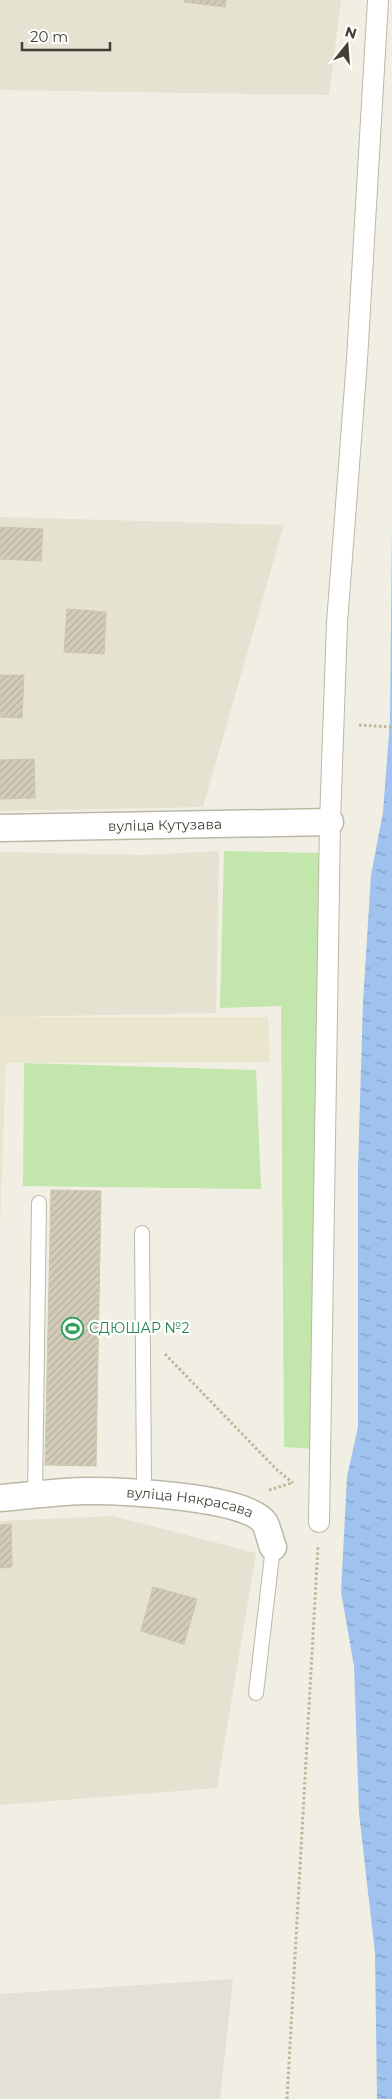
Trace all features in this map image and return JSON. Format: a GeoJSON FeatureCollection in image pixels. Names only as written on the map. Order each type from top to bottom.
{"type":"FeatureCollection","features":[{"type":"Feature","properties":{"kind":"street"},"geometry":{"type":"LineString","coordinates":[[319,1522],[330,822],[337,623],[357,360],[378,0]]}},
{"type":"Feature","properties":{"kind":"street","name":"вуліца Кутузава"},"geometry":{"type":"LineString","coordinates":[[0,828],[330,822]]}},
{"type":"Feature","properties":{"kind":"street","name":"вуліца Някрасава"},"geometry":{"type":"LineString","coordinates":[[0,1498],[87,1491],[158,1494],[208,1501],[247,1511],[264,1521],[273,1547]]}},
{"type":"Feature","properties":{"kind":"lane"},"geometry":{"type":"LineString","coordinates":[[35,1495],[39,1203]]}},
{"type":"Feature","properties":{"kind":"lane"},"geometry":{"type":"LineString","coordinates":[[142,1233],[144,1480]]}},
{"type":"Feature","properties":{"kind":"lane","name":"вуліца Някрасава"},"geometry":{"type":"LineString","coordinates":[[256,1693],[273,1547]]}},
{"type":"Feature","properties":{"kind":"path"},"geometry":{"type":"LineString","coordinates":[[359,725],[392,727]]}},
{"type":"Feature","properties":{"kind":"path"},"geometry":{"type":"LineString","coordinates":[[143,1346],[159,1347],[276,1469],[293,1483]]}},
{"type":"Feature","properties":{"kind":"path"},"geometry":{"type":"LineString","coordinates":[[268,1490],[300,1481]]}},
{"type":"Feature","properties":{"kind":"path"},"geometry":{"type":"LineString","coordinates":[[287,2099],[319,1522]]}},
{"type":"Feature","properties":{"kind":"shaded area"},"geometry":{"type":"Polygon","coordinates":[[[0,0],[341,0],[329,95],[0,90],[0,0]]]}},
{"type":"Feature","properties":{"kind":"shaded area"},"geometry":{"type":"Polygon","coordinates":[[[0,517],[284,525],[203,807],[0,811],[0,517]]]}},
{"type":"Feature","properties":{"kind":"shaded area"},"geometry":{"type":"Polygon","coordinates":[[[219,851],[216,1013],[0,1017],[0,852],[143,855],[219,851]]]}},
{"type":"Feature","properties":{"kind":"shaded area"},"geometry":{"type":"Polygon","coordinates":[[[0,1017],[268,1017],[270,1062],[6,1063],[0,1230],[0,1017]]]}},
{"type":"Feature","properties":{"kind":"shaded area"},"geometry":{"type":"Polygon","coordinates":[[[113,1516],[256,1553],[217,1788],[0,1805],[0,1521],[113,1516]]]}},
{"type":"Feature","properties":{"kind":"shaded area"},"geometry":{"type":"Polygon","coordinates":[[[233,1979],[220,2099],[0,2099],[0,1994],[233,1979]]]}},
{"type":"Feature","properties":{"kind":"green space"},"geometry":{"type":"Polygon","coordinates":[[[224,851],[322,853],[312,1449],[284,1447],[281,1006],[220,1008],[224,851]]]}},
{"type":"Feature","properties":{"kind":"green space"},"geometry":{"type":"Polygon","coordinates":[[[24,1063],[256,1070],[261,1189],[23,1186],[24,1063]]]}},
{"type":"Feature","properties":{"kind":"water"},"geometry":{"type":"Polygon","coordinates":[[[392,524],[392,2099],[377,2099],[375,1953],[359,1813],[354,1666],[341,1592],[347,1477],[358,1427],[358,1166],[363,1002],[371,875],[383,812],[390,720],[392,524]]]}},
{"type":"Feature","properties":{"kind":"building"},"geometry":{"type":"Polygon","coordinates":[[[185,0],[226,0],[225,7],[184,2],[185,0]]]}},
{"type":"Feature","properties":{"kind":"building"},"geometry":{"type":"Polygon","coordinates":[[[0,527],[43,529],[41,561],[0,559],[0,527]]]}},
{"type":"Feature","properties":{"kind":"building"},"geometry":{"type":"Polygon","coordinates":[[[67,609],[106,612],[104,654],[64,652],[67,609]]]}},
{"type":"Feature","properties":{"kind":"building"},"geometry":{"type":"Polygon","coordinates":[[[0,675],[24,675],[22,718],[0,717],[0,675]]]}},
{"type":"Feature","properties":{"kind":"building"},"geometry":{"type":"Polygon","coordinates":[[[34,759],[35,798],[0,799],[0,760],[34,759]]]}},
{"type":"Feature","properties":{"kind":"building","name":"СДЮШАР №2"},"geometry":{"type":"Polygon","coordinates":[[[51,1190],[101,1191],[96,1466],[45,1465],[51,1190]]]}},
{"type":"Feature","properties":{"kind":"building"},"geometry":{"type":"Polygon","coordinates":[[[11,1524],[12,1567],[0,1568],[0,1525],[11,1524]]]}},
{"type":"Feature","properties":{"kind":"building"},"geometry":{"type":"Polygon","coordinates":[[[153,1587],[197,1599],[184,1644],[141,1631],[153,1587]]]}},
{"type":"Feature","properties":{"kind":"place","name":"СДЮШАР №2"},"geometry":{"type":"Point","coordinates":[73,1328]}}]}
